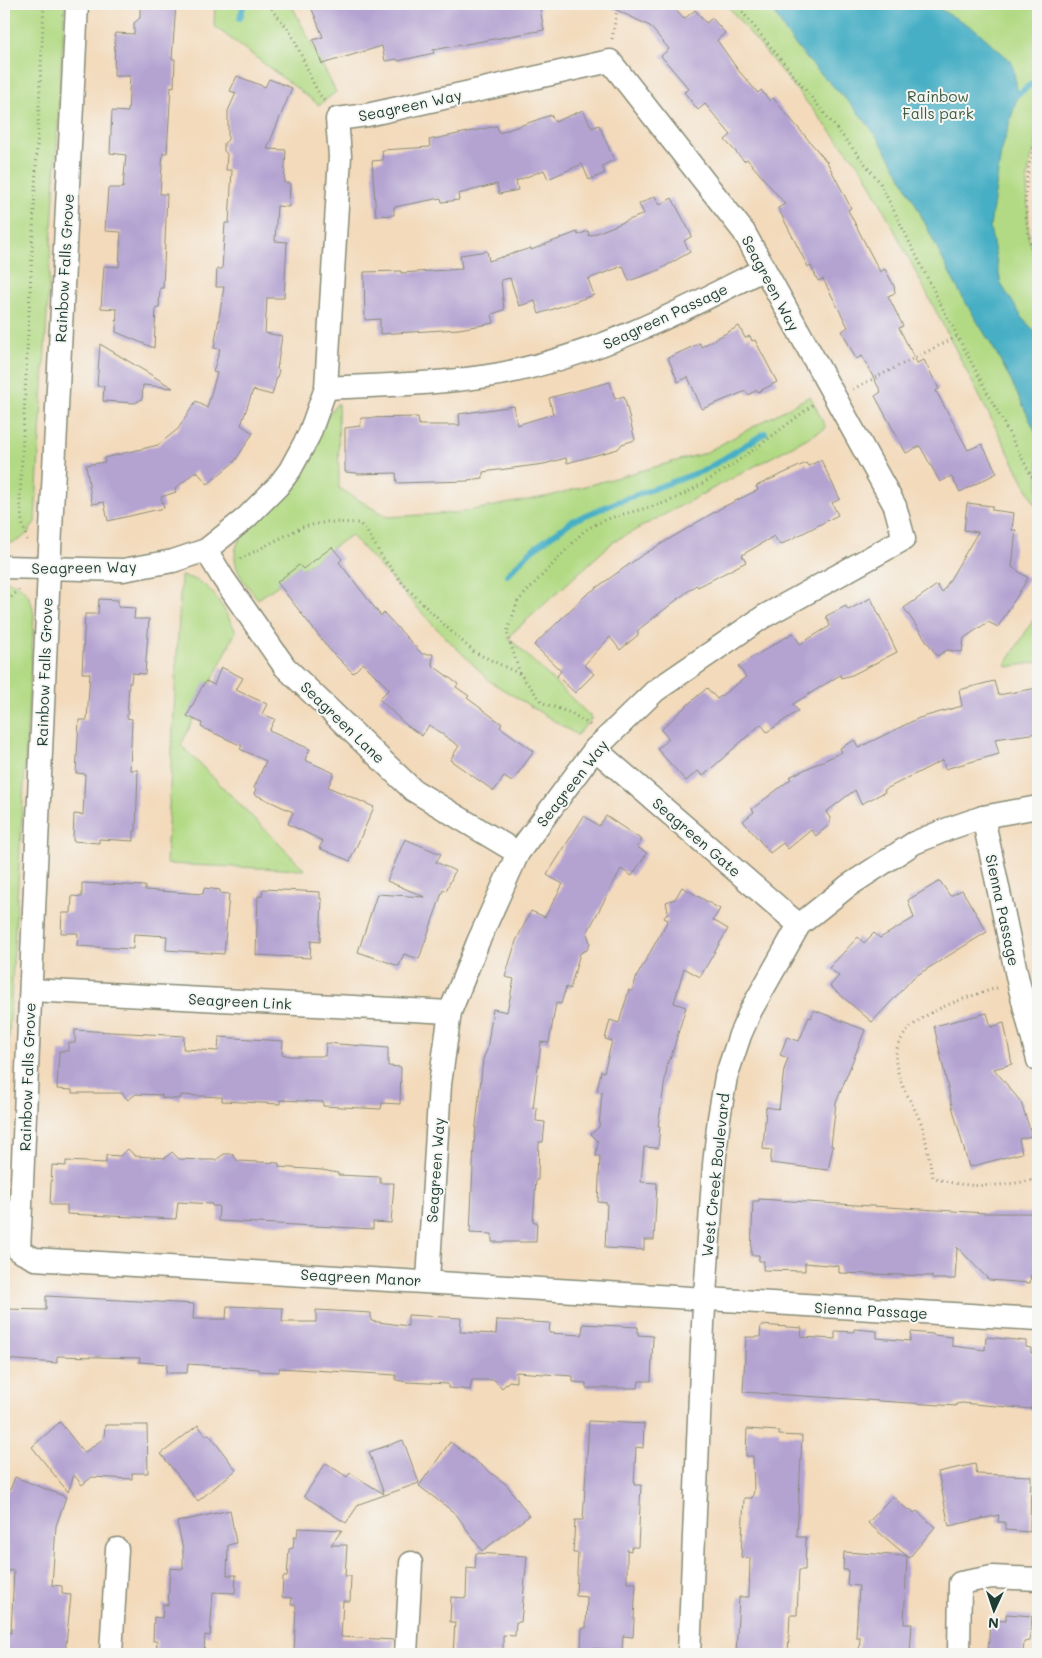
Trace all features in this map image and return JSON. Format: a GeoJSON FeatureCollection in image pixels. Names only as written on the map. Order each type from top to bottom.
{"type":"FeatureCollection","features":[{"type":"Feature","properties":{"kind":"street","name":"Rainbow Falls Grove"},"geometry":{"type":"LineString","coordinates":[[19,1251],[49,570],[77,4]]}},
{"type":"Feature","properties":{"kind":"street","name":"Seagreen Way"},"geometry":{"type":"LineString","coordinates":[[4,567],[49,570],[123,570],[173,561],[206,550],[246,518],[278,486],[290,470],[309,435],[326,388],[340,156],[337,119],[367,115],[610,61],[744,232],[894,506],[904,538],[763,617],[655,691],[595,749],[518,853],[478,942],[450,1012],[440,1084],[428,1280]]}},
{"type":"Feature","properties":{"kind":"street","name":"Seagreen Passage"},"geometry":{"type":"LineString","coordinates":[[326,388],[463,379],[549,362],[629,336],[764,269]]}},
{"type":"Feature","properties":{"kind":"street","name":"Seagreen Lane"},"geometry":{"type":"LineString","coordinates":[[206,550],[223,578],[285,667],[413,790],[518,853]]}},
{"type":"Feature","properties":{"kind":"street","name":"Seagreen Gate"},"geometry":{"type":"LineString","coordinates":[[595,749],[799,925]]}},
{"type":"Feature","properties":{"kind":"street","name":"West Creek Boulevard"},"geometry":{"type":"LineString","coordinates":[[689,1654],[704,1300],[714,1165],[718,1118],[726,1077],[740,1035],[751,1010],[799,925],[848,886],[914,843],[983,817],[1038,807]]}},
{"type":"Feature","properties":{"kind":"street","name":"Sienna Passage"},"geometry":{"type":"LineString","coordinates":[[983,817],[1018,981],[1038,1060]]}},
{"type":"Feature","properties":{"kind":"street","name":"Seagreen Link"},"geometry":{"type":"LineString","coordinates":[[31,990],[450,1012]]}},
{"type":"Feature","properties":{"kind":"street","name":"Seagreen Manor"},"geometry":{"type":"LineString","coordinates":[[19,1251],[35,1259],[428,1280],[704,1300]]}},
{"type":"Feature","properties":{"kind":"street","name":"Sienna Passage"},"geometry":{"type":"LineString","coordinates":[[704,1300],[1038,1319]]}},
{"type":"Feature","properties":{"kind":"street"},"geometry":{"type":"LineString","coordinates":[[111,1654],[117,1549]]}},
{"type":"Feature","properties":{"kind":"street"},"geometry":{"type":"LineString","coordinates":[[406,1654],[411,1563]]}},
{"type":"Feature","properties":{"kind":"street"},"geometry":{"type":"LineString","coordinates":[[958,1654],[960,1583],[992,1577],[1038,1579]]}},
{"type":"Feature","properties":{"kind":"path"},"geometry":{"type":"LineString","coordinates":[[27,540],[22,522],[20,498],[44,4]]}},
{"type":"Feature","properties":{"kind":"path"},"geometry":{"type":"LineString","coordinates":[[270,4],[273,12],[287,27],[317,92],[325,102]]}},
{"type":"Feature","properties":{"kind":"path"},"geometry":{"type":"LineString","coordinates":[[612,39],[618,4]]}},
{"type":"Feature","properties":{"kind":"path"},"geometry":{"type":"LineString","coordinates":[[736,4],[879,181],[1038,488]]}},
{"type":"Feature","properties":{"kind":"path"},"geometry":{"type":"LineString","coordinates":[[1034,4],[1038,6]]}},
{"type":"Feature","properties":{"kind":"path"},"geometry":{"type":"LineString","coordinates":[[1038,139],[1030,162],[1026,184],[1029,240],[1038,261]]}},
{"type":"Feature","properties":{"kind":"path"},"geometry":{"type":"LineString","coordinates":[[849,391],[958,336]]}},
{"type":"Feature","properties":{"kind":"path"},"geometry":{"type":"LineString","coordinates":[[591,726],[572,713],[542,703],[520,674],[507,632],[518,601],[584,532],[595,523],[674,499],[738,462],[816,402]]}},
{"type":"Feature","properties":{"kind":"path"},"geometry":{"type":"LineString","coordinates":[[240,559],[302,526],[327,522],[359,523],[366,530],[383,558],[403,584],[441,622],[474,652],[520,674]]}},
{"type":"Feature","properties":{"kind":"path"},"geometry":{"type":"LineString","coordinates":[[4,604],[24,586]]}},
{"type":"Feature","properties":{"kind":"path"},"geometry":{"type":"LineString","coordinates":[[1018,981],[947,1006],[909,1026],[900,1039],[896,1054],[896,1066],[900,1081],[922,1128],[933,1177],[948,1184],[1021,1183],[1038,1179]]}},
{"type":"Feature","properties":{"kind":"green space"},"geometry":{"type":"Polygon","coordinates":[[[4,4],[65,4],[35,522],[22,538],[10,543],[4,543],[4,4]]]}},
{"type":"Feature","properties":{"kind":"green space"},"geometry":{"type":"Polygon","coordinates":[[[215,4],[291,4],[336,92],[319,105],[214,26],[215,4]]]}},
{"type":"Feature","properties":{"kind":"green space","name":"Rainbow Falls park"},"geometry":{"type":"Polygon","coordinates":[[[726,4],[1038,4],[1038,139],[1030,162],[1027,184],[1029,240],[1038,261],[1038,510],[865,173],[726,4]]]}},
{"type":"Feature","properties":{"kind":"green space"},"geometry":{"type":"Polygon","coordinates":[[[810,396],[826,428],[613,542],[508,637],[592,718],[577,735],[491,682],[433,625],[351,535],[258,599],[244,582],[236,563],[236,548],[239,541],[251,527],[282,499],[295,482],[323,423],[338,403],[339,488],[387,517],[455,513],[550,496],[705,453],[810,396]]]}},
{"type":"Feature","properties":{"kind":"green space"},"geometry":{"type":"Polygon","coordinates":[[[181,576],[192,578],[209,589],[236,631],[181,745],[305,870],[166,864],[181,576]]]}},
{"type":"Feature","properties":{"kind":"green space"},"geometry":{"type":"Polygon","coordinates":[[[4,581],[17,585],[26,592],[34,616],[4,1116],[4,581]]]}},
{"type":"Feature","properties":{"kind":"green space"},"geometry":{"type":"Polygon","coordinates":[[[1038,612],[1038,662],[1008,667],[1006,664],[1038,612]]]}},
{"type":"Feature","properties":{"kind":"water"},"geometry":{"type":"Polygon","coordinates":[[[771,4],[931,4],[975,29],[1012,62],[1018,94],[1001,153],[990,227],[1001,284],[1024,320],[1038,334],[1038,437],[998,356],[955,284],[907,187],[887,153],[864,120],[792,41],[780,23],[771,4]]]}},
{"type":"Feature","properties":{"kind":"building"},"geometry":{"type":"Polygon","coordinates":[[[140,4],[176,4],[172,59],[175,59],[174,87],[171,86],[167,153],[163,153],[160,194],[167,194],[163,288],[160,288],[159,308],[156,308],[154,348],[116,332],[117,309],[101,308],[104,266],[119,267],[121,232],[105,231],[108,188],[123,188],[126,155],[110,153],[112,111],[128,112],[130,76],[114,76],[115,33],[134,34],[134,23],[140,18],[140,4]]]}},
{"type":"Feature","properties":{"kind":"building"},"geometry":{"type":"Polygon","coordinates":[[[310,4],[539,4],[544,30],[433,50],[434,53],[398,61],[397,59],[385,61],[382,46],[322,64],[313,40],[323,37],[310,4]]]}},
{"type":"Feature","properties":{"kind":"building"},"geometry":{"type":"Polygon","coordinates":[[[604,4],[670,4],[684,19],[695,10],[706,23],[712,18],[725,33],[717,40],[738,70],[758,93],[761,90],[770,101],[773,98],[827,162],[851,208],[848,210],[880,272],[885,269],[894,286],[895,293],[888,296],[903,326],[899,328],[917,363],[924,360],[939,389],[936,391],[968,450],[982,444],[997,473],[960,492],[951,476],[940,482],[920,446],[906,453],[875,396],[881,392],[862,356],[856,359],[842,331],[848,327],[823,279],[818,281],[811,266],[808,267],[778,208],[785,204],[747,159],[744,161],[725,140],[731,135],[705,104],[698,110],[684,92],[689,89],[661,56],[669,49],[650,26],[604,4]]]}},
{"type":"Feature","properties":{"kind":"building"},"geometry":{"type":"Polygon","coordinates":[[[237,76],[265,87],[269,79],[292,88],[267,149],[286,150],[284,183],[290,183],[289,207],[277,206],[275,241],[287,242],[284,298],[267,298],[265,333],[282,336],[277,369],[279,370],[272,395],[253,390],[241,425],[253,433],[235,461],[208,484],[196,471],[175,489],[176,492],[161,497],[164,508],[108,521],[104,502],[92,504],[86,465],[105,462],[104,458],[158,445],[178,429],[196,401],[207,408],[217,373],[213,372],[220,349],[214,348],[224,287],[216,287],[217,269],[222,269],[225,223],[229,223],[232,170],[226,170],[227,154],[224,151],[224,143],[228,140],[228,111],[236,93],[230,91],[237,76]]]}},
{"type":"Feature","properties":{"kind":"building"},"geometry":{"type":"Polygon","coordinates":[[[583,110],[592,128],[599,125],[614,160],[602,166],[605,173],[589,180],[582,164],[548,179],[544,170],[516,181],[518,190],[499,194],[497,184],[458,194],[459,200],[442,202],[441,198],[394,207],[394,215],[376,216],[372,161],[383,160],[382,150],[430,147],[429,140],[497,126],[499,133],[551,115],[555,122],[583,110]]]}},
{"type":"Feature","properties":{"kind":"building"},"geometry":{"type":"Polygon","coordinates":[[[655,196],[660,205],[672,198],[692,236],[684,241],[690,252],[659,270],[629,281],[623,266],[588,279],[594,295],[539,314],[535,301],[519,306],[510,278],[501,280],[504,310],[492,314],[494,323],[459,329],[380,334],[380,319],[365,320],[364,272],[401,271],[401,273],[462,269],[460,255],[487,251],[489,261],[531,248],[531,250],[577,232],[578,235],[588,231],[589,236],[644,214],[639,204],[655,196]]]}},
{"type":"Feature","properties":{"kind":"building"},"geometry":{"type":"Polygon","coordinates":[[[739,326],[745,338],[750,336],[752,341],[755,340],[777,382],[758,392],[757,390],[748,395],[746,391],[702,409],[688,377],[678,382],[668,358],[700,343],[701,347],[739,326]]]}},
{"type":"Feature","properties":{"kind":"building"},"geometry":{"type":"Polygon","coordinates":[[[100,344],[173,388],[143,385],[142,399],[135,403],[103,401],[104,386],[97,386],[100,344]]]}},
{"type":"Feature","properties":{"kind":"building"},"geometry":{"type":"Polygon","coordinates":[[[610,382],[615,399],[624,396],[635,440],[622,444],[618,449],[567,463],[566,458],[544,464],[483,472],[483,478],[468,481],[397,483],[396,473],[357,474],[345,472],[345,428],[360,426],[361,418],[418,417],[419,425],[460,425],[459,414],[514,406],[517,425],[553,414],[549,398],[610,382]]]}},
{"type":"Feature","properties":{"kind":"building"},"geometry":{"type":"Polygon","coordinates":[[[821,460],[840,499],[832,503],[838,515],[780,545],[774,536],[742,555],[746,562],[698,587],[696,585],[638,630],[638,635],[620,650],[610,637],[584,665],[594,674],[575,693],[557,676],[561,671],[534,645],[586,595],[641,556],[723,507],[758,490],[756,486],[806,463],[808,466],[821,460]]]}},
{"type":"Feature","properties":{"kind":"building"},"geometry":{"type":"Polygon","coordinates":[[[967,503],[992,506],[992,510],[1014,513],[1012,530],[1016,530],[1012,567],[1028,578],[998,627],[988,622],[964,638],[962,652],[947,650],[937,656],[904,608],[937,585],[942,593],[978,532],[964,530],[967,503]]]}},
{"type":"Feature","properties":{"kind":"building"},"geometry":{"type":"Polygon","coordinates":[[[332,547],[342,559],[339,562],[381,616],[384,613],[422,654],[433,654],[432,665],[458,684],[456,687],[469,696],[467,698],[502,724],[500,727],[534,751],[512,782],[504,777],[494,791],[450,760],[459,746],[429,725],[422,736],[405,724],[379,699],[389,689],[363,663],[353,673],[329,649],[277,582],[299,565],[303,569],[332,547]]]}},
{"type":"Feature","properties":{"kind":"building"},"geometry":{"type":"Polygon","coordinates":[[[871,598],[897,652],[852,675],[841,678],[840,675],[793,704],[798,711],[767,732],[761,724],[703,776],[698,771],[686,781],[657,749],[669,739],[661,730],[707,688],[717,699],[746,677],[738,666],[793,633],[800,644],[830,626],[826,616],[846,606],[848,610],[871,598]]]}},
{"type":"Feature","properties":{"kind":"building"},"geometry":{"type":"Polygon","coordinates":[[[99,599],[118,600],[118,607],[135,608],[134,619],[149,619],[145,674],[132,673],[131,683],[129,683],[127,718],[132,719],[130,770],[138,770],[134,841],[99,839],[99,843],[73,841],[74,814],[83,815],[85,774],[76,773],[79,720],[87,720],[90,673],[82,673],[85,614],[98,614],[99,599]]]}},
{"type":"Feature","properties":{"kind":"building"},"geometry":{"type":"Polygon","coordinates":[[[221,667],[243,678],[236,690],[267,704],[262,714],[275,719],[269,731],[310,749],[305,760],[334,773],[328,787],[374,807],[350,861],[319,848],[323,841],[288,824],[293,812],[254,794],[256,789],[254,788],[266,761],[240,749],[242,746],[201,727],[202,723],[187,716],[203,685],[206,681],[214,685],[221,667]]]}},
{"type":"Feature","properties":{"kind":"building"},"geometry":{"type":"Polygon","coordinates":[[[994,681],[998,695],[1038,688],[1038,733],[995,739],[999,754],[945,769],[943,760],[861,804],[855,790],[826,812],[830,818],[830,824],[816,836],[811,830],[788,849],[783,843],[770,853],[743,821],[754,812],[752,809],[791,779],[789,777],[842,752],[840,748],[855,740],[858,748],[919,718],[962,706],[959,690],[994,681]]]}},
{"type":"Feature","properties":{"kind":"building"},"geometry":{"type":"Polygon","coordinates":[[[584,816],[599,826],[606,816],[642,840],[637,847],[647,853],[632,876],[621,869],[587,933],[590,943],[587,950],[580,953],[570,989],[566,987],[561,1004],[556,1003],[549,1043],[541,1042],[533,1108],[537,1108],[536,1121],[545,1122],[543,1142],[539,1142],[538,1180],[536,1180],[533,1222],[537,1222],[536,1242],[492,1242],[492,1234],[470,1233],[474,1145],[483,1059],[487,1050],[493,1009],[507,1012],[514,979],[505,977],[516,941],[531,911],[545,917],[563,884],[547,875],[584,816]]]}},
{"type":"Feature","properties":{"kind":"building"},"geometry":{"type":"Polygon","coordinates":[[[405,839],[441,854],[436,862],[455,871],[446,891],[443,890],[419,959],[404,954],[399,966],[358,952],[377,894],[425,897],[387,881],[405,839]]]}},
{"type":"Feature","properties":{"kind":"building"},"geometry":{"type":"Polygon","coordinates":[[[940,881],[950,896],[962,890],[987,932],[914,977],[872,1022],[830,986],[839,976],[829,968],[858,937],[864,943],[874,933],[880,938],[914,918],[908,900],[940,881]]]}},
{"type":"Feature","properties":{"kind":"building"},"geometry":{"type":"Polygon","coordinates":[[[82,883],[145,886],[145,890],[203,894],[204,888],[220,890],[220,893],[229,894],[224,954],[166,950],[167,936],[134,934],[133,949],[77,946],[78,933],[61,933],[62,913],[71,913],[72,896],[82,897],[82,883]]]}},
{"type":"Feature","properties":{"kind":"building"},"geometry":{"type":"Polygon","coordinates":[[[682,887],[720,909],[713,920],[728,929],[700,977],[684,968],[674,1003],[686,1007],[670,1060],[668,1060],[658,1126],[660,1126],[658,1148],[644,1147],[641,1182],[657,1183],[654,1240],[644,1240],[644,1250],[605,1248],[607,1203],[598,1202],[600,1156],[596,1156],[598,1141],[591,1134],[599,1127],[602,1092],[597,1091],[601,1071],[604,1072],[612,1041],[605,1039],[610,1020],[619,1023],[629,990],[632,991],[637,976],[668,920],[664,918],[668,912],[666,902],[675,899],[682,887]]]}},
{"type":"Feature","properties":{"kind":"building"},"geometry":{"type":"Polygon","coordinates":[[[263,889],[320,892],[320,899],[322,899],[320,942],[311,941],[310,958],[256,955],[258,896],[262,896],[263,889]]]}},
{"type":"Feature","properties":{"kind":"building"},"geometry":{"type":"Polygon","coordinates":[[[814,1010],[865,1030],[836,1103],[831,1146],[833,1146],[828,1170],[770,1163],[772,1150],[763,1149],[766,1107],[779,1109],[784,1070],[788,1058],[780,1055],[787,1037],[799,1041],[814,1010]]]}},
{"type":"Feature","properties":{"kind":"building"},"geometry":{"type":"Polygon","coordinates":[[[987,1013],[991,1027],[1004,1023],[1012,1064],[994,1069],[1021,1102],[1032,1136],[1019,1139],[1022,1153],[969,1167],[952,1106],[934,1026],[987,1013]]]}},
{"type":"Feature","properties":{"kind":"building"},"geometry":{"type":"Polygon","coordinates":[[[75,1030],[184,1036],[183,1049],[218,1051],[219,1037],[283,1041],[282,1054],[289,1056],[325,1056],[326,1043],[388,1048],[388,1066],[401,1067],[400,1104],[382,1103],[381,1109],[323,1106],[323,1102],[280,1100],[280,1104],[222,1101],[222,1097],[181,1095],[180,1099],[162,1098],[162,1095],[136,1094],[128,1100],[122,1093],[72,1093],[72,1090],[57,1089],[59,1051],[68,1051],[68,1043],[75,1043],[75,1030]]]}},
{"type":"Feature","properties":{"kind":"building"},"geometry":{"type":"Polygon","coordinates":[[[128,1149],[135,1156],[165,1158],[172,1152],[179,1159],[216,1160],[224,1154],[232,1154],[238,1161],[279,1163],[279,1167],[322,1170],[338,1173],[338,1175],[380,1177],[380,1183],[394,1183],[391,1223],[373,1222],[373,1229],[218,1221],[219,1206],[178,1202],[176,1219],[67,1214],[67,1205],[50,1205],[52,1165],[66,1166],[66,1161],[106,1163],[106,1155],[120,1156],[128,1149]]]}},
{"type":"Feature","properties":{"kind":"building"},"geometry":{"type":"Polygon","coordinates":[[[759,1199],[985,1213],[1038,1213],[1038,1275],[1031,1275],[1030,1283],[989,1280],[957,1247],[955,1279],[932,1279],[932,1276],[839,1273],[839,1266],[805,1263],[805,1271],[763,1270],[764,1261],[759,1261],[759,1255],[751,1255],[753,1201],[759,1201],[759,1199]]]}},
{"type":"Feature","properties":{"kind":"building"},"geometry":{"type":"Polygon","coordinates":[[[46,1296],[194,1304],[193,1319],[226,1319],[227,1306],[283,1308],[282,1322],[316,1322],[316,1310],[371,1313],[371,1321],[408,1326],[408,1315],[461,1318],[460,1332],[496,1334],[497,1320],[550,1323],[549,1333],[582,1335],[583,1324],[638,1327],[638,1335],[653,1336],[651,1381],[639,1381],[638,1388],[586,1388],[586,1383],[573,1382],[573,1376],[516,1372],[516,1382],[509,1381],[502,1388],[495,1380],[472,1380],[470,1390],[448,1388],[448,1384],[396,1380],[396,1375],[279,1368],[279,1372],[259,1371],[259,1369],[188,1364],[187,1373],[166,1373],[167,1364],[139,1362],[140,1358],[57,1356],[57,1363],[4,1359],[4,1309],[46,1310],[46,1296]]]}},
{"type":"Feature","properties":{"kind":"building"},"geometry":{"type":"Polygon","coordinates":[[[761,1325],[802,1328],[801,1337],[835,1339],[835,1331],[854,1332],[854,1329],[877,1331],[877,1338],[910,1341],[911,1332],[933,1334],[952,1337],[952,1346],[985,1350],[986,1337],[1026,1341],[1026,1347],[1031,1348],[1031,1353],[1038,1354],[1037,1408],[962,1403],[956,1404],[956,1406],[743,1392],[746,1337],[760,1337],[761,1325]]]}},
{"type":"Feature","properties":{"kind":"building"},"geometry":{"type":"Polygon","coordinates":[[[589,1421],[644,1424],[643,1448],[636,1447],[634,1485],[641,1485],[638,1547],[631,1547],[631,1551],[627,1550],[627,1583],[636,1583],[633,1637],[623,1636],[622,1650],[581,1648],[582,1628],[586,1628],[587,1597],[576,1596],[578,1553],[573,1553],[575,1520],[583,1520],[589,1421]]]}},
{"type":"Feature","properties":{"kind":"building"},"geometry":{"type":"Polygon","coordinates":[[[60,1422],[84,1453],[104,1438],[105,1425],[147,1425],[148,1473],[132,1473],[132,1479],[92,1477],[82,1485],[74,1475],[68,1492],[32,1447],[60,1422]]]}},
{"type":"Feature","properties":{"kind":"building"},"geometry":{"type":"Polygon","coordinates":[[[198,1425],[206,1436],[209,1434],[236,1470],[198,1501],[161,1454],[198,1425]]]}},
{"type":"Feature","properties":{"kind":"building"},"geometry":{"type":"Polygon","coordinates":[[[747,1429],[779,1431],[779,1435],[802,1436],[797,1537],[806,1537],[805,1570],[799,1570],[797,1615],[790,1615],[788,1654],[736,1654],[739,1597],[749,1597],[750,1558],[741,1557],[744,1498],[752,1498],[754,1491],[753,1456],[746,1456],[747,1429]]]}},
{"type":"Feature","properties":{"kind":"building"},"geometry":{"type":"Polygon","coordinates":[[[403,1440],[419,1483],[359,1504],[346,1523],[304,1496],[326,1463],[347,1477],[350,1473],[384,1494],[369,1452],[403,1440]]]}},
{"type":"Feature","properties":{"kind":"building"},"geometry":{"type":"Polygon","coordinates":[[[450,1442],[507,1485],[529,1516],[482,1551],[456,1514],[419,1486],[450,1442]]]}},
{"type":"Feature","properties":{"kind":"building"},"geometry":{"type":"Polygon","coordinates":[[[975,1464],[977,1474],[1031,1476],[1030,1532],[1005,1530],[1005,1522],[998,1522],[999,1515],[949,1526],[938,1472],[975,1464]]]}},
{"type":"Feature","properties":{"kind":"building"},"geometry":{"type":"Polygon","coordinates":[[[15,1477],[66,1497],[56,1526],[52,1585],[62,1586],[62,1594],[71,1595],[65,1654],[4,1654],[4,1632],[11,1633],[14,1571],[4,1570],[4,1488],[10,1490],[15,1477]]]}},
{"type":"Feature","properties":{"kind":"building"},"geometry":{"type":"Polygon","coordinates":[[[892,1496],[909,1511],[910,1509],[914,1513],[917,1511],[935,1527],[909,1558],[868,1523],[892,1496]]]}},
{"type":"Feature","properties":{"kind":"building"},"geometry":{"type":"Polygon","coordinates":[[[230,1510],[236,1543],[228,1545],[227,1575],[236,1575],[235,1593],[213,1592],[210,1636],[205,1635],[204,1654],[156,1654],[157,1641],[153,1641],[154,1617],[162,1618],[163,1604],[168,1605],[170,1568],[183,1569],[183,1549],[177,1522],[230,1510]]]}},
{"type":"Feature","properties":{"kind":"building"},"geometry":{"type":"Polygon","coordinates":[[[298,1528],[342,1530],[331,1545],[347,1545],[345,1576],[351,1576],[350,1601],[343,1601],[341,1637],[394,1640],[393,1654],[294,1654],[296,1605],[291,1605],[292,1598],[282,1597],[283,1577],[287,1577],[289,1549],[293,1548],[294,1537],[297,1537],[298,1528]]]}},
{"type":"Feature","properties":{"kind":"building"},"geometry":{"type":"Polygon","coordinates":[[[844,1552],[907,1556],[904,1624],[912,1624],[910,1654],[859,1654],[860,1637],[856,1637],[859,1586],[847,1585],[848,1570],[843,1570],[844,1552]]]}},
{"type":"Feature","properties":{"kind":"building"},"geometry":{"type":"Polygon","coordinates":[[[476,1553],[527,1556],[521,1622],[516,1622],[515,1636],[503,1635],[503,1654],[453,1654],[455,1622],[450,1622],[451,1597],[466,1598],[467,1568],[475,1569],[476,1553]]]}},
{"type":"Feature","properties":{"kind":"building"},"geometry":{"type":"Polygon","coordinates":[[[1006,1614],[1032,1616],[1030,1641],[1024,1642],[1023,1654],[988,1654],[990,1620],[1006,1621],[1006,1614]]]}},
{"type":"Feature","properties":{"kind":"waterway"},"geometry":{"type":"LineString","coordinates":[[240,18],[244,4]]}},
{"type":"Feature","properties":{"kind":"waterway"},"geometry":{"type":"LineString","coordinates":[[1018,94],[1038,79]]}},
{"type":"Feature","properties":{"kind":"waterway"},"geometry":{"type":"LineString","coordinates":[[507,575],[532,550],[572,521],[617,502],[705,470],[765,433]]}}]}
